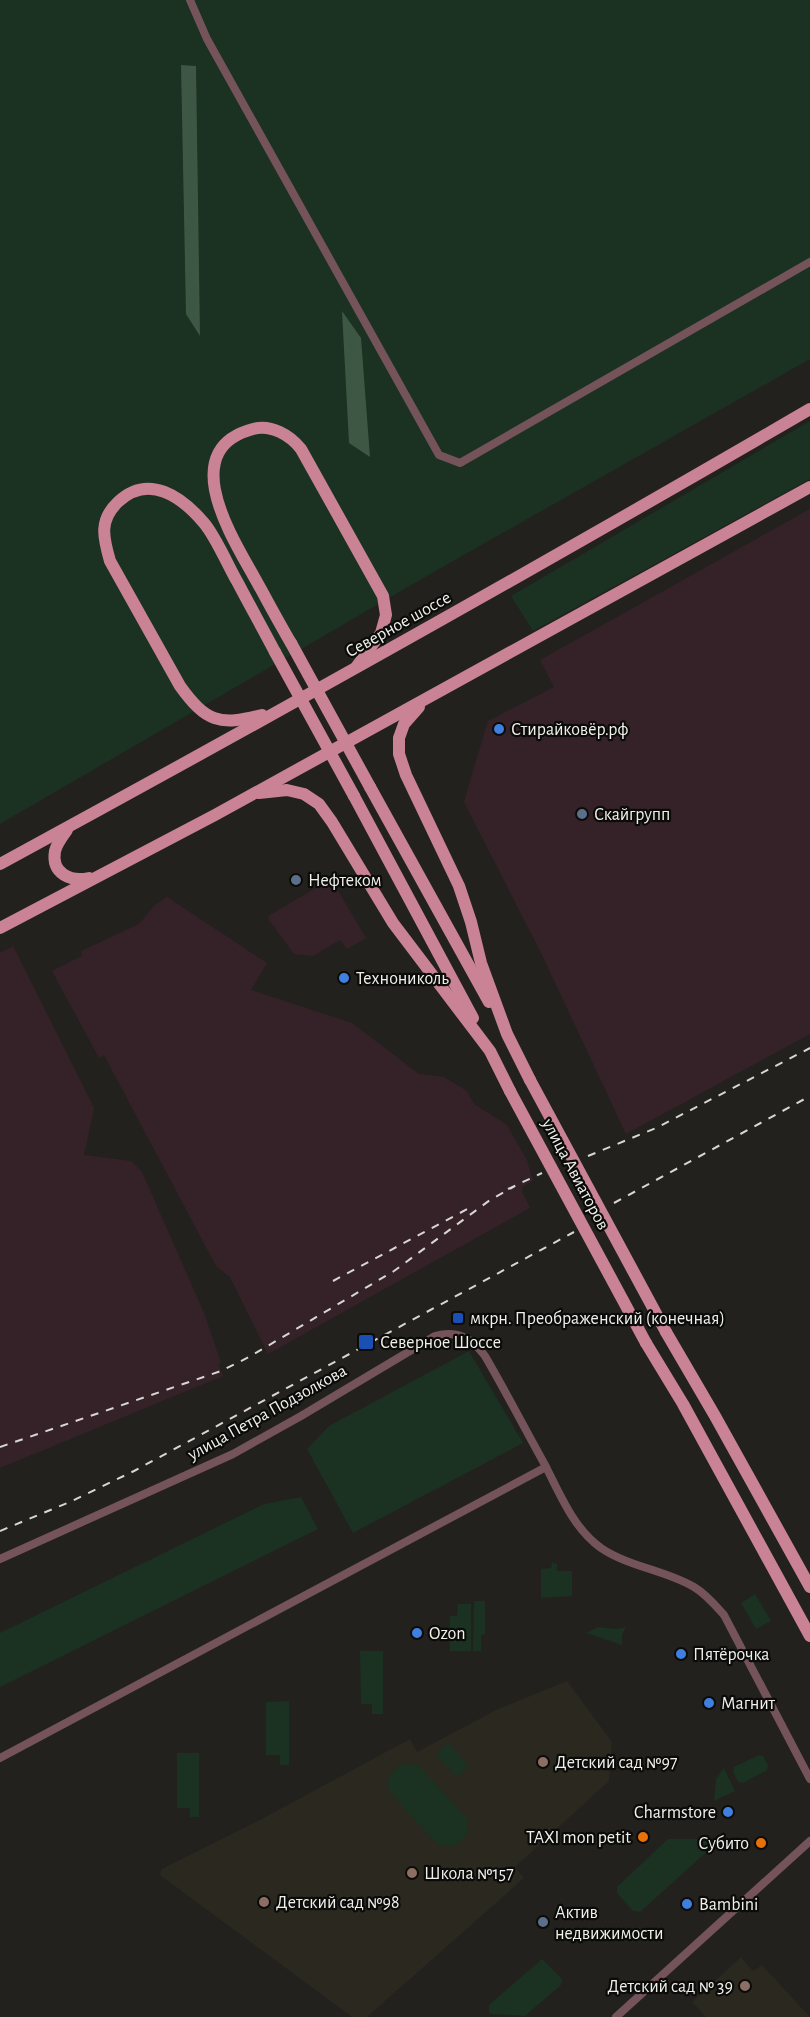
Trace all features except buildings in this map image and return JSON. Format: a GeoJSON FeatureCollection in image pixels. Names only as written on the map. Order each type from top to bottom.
{"type":"FeatureCollection","features":[{"type":"Feature","properties":{"kind":"main road","name":"Северное шоссе"},"geometry":{"type":"LineString","coordinates":[[0,864],[281,711],[810,409]]}},
{"type":"Feature","properties":{"kind":"main road"},"geometry":{"type":"LineString","coordinates":[[354,669],[381,633],[386,615],[383,596],[301,449],[292,438],[276,430],[257,428],[239,433],[222,446],[214,465],[214,487],[225,524],[507,1034]]}},
{"type":"Feature","properties":{"kind":"main road"},"geometry":{"type":"LineString","coordinates":[[0,928],[255,793],[810,487]]}},
{"type":"Feature","properties":{"kind":"main road"},"geometry":{"type":"LineString","coordinates":[[281,711],[235,722],[220,721],[205,715],[180,686],[110,561],[104,539],[104,524],[111,508],[126,495],[144,488],[163,490],[178,499],[205,524],[490,1051]]}},
{"type":"Feature","properties":{"kind":"main road","name":"улица Авиаторов"},"geometry":{"type":"LineString","coordinates":[[426,699],[404,724],[399,738],[399,754],[406,775],[459,886],[481,963],[507,1034],[666,1332],[810,1587]]}},
{"type":"Feature","properties":{"kind":"main road","name":"улица Авиаторов"},"geometry":{"type":"LineString","coordinates":[[255,793],[287,790],[304,794],[319,804],[393,923],[490,1051],[646,1343],[683,1404],[810,1636]]}},
{"type":"Feature","properties":{"kind":"main road"},"geometry":{"type":"LineString","coordinates":[[70,827],[59,841],[55,852],[55,863],[60,872],[67,878],[78,880],[98,875]]}},
{"type":"Feature","properties":{"kind":"street"},"geometry":{"type":"LineString","coordinates":[[190,0],[207,39],[439,455],[460,463],[810,262]]}},
{"type":"Feature","properties":{"kind":"street","name":"улица Петра Подзолкова"},"geometry":{"type":"LineString","coordinates":[[0,1559],[233,1454],[435,1336],[446,1333],[459,1334],[479,1348],[485,1356],[575,1521],[585,1533],[601,1547],[621,1558],[693,1586],[713,1602],[724,1615],[810,1779]]}},
{"type":"Feature","properties":{"kind":"street"},"geometry":{"type":"LineString","coordinates":[[0,1758],[546,1467]]}},
{"type":"Feature","properties":{"kind":"street"},"geometry":{"type":"LineString","coordinates":[[616,2017],[810,1841]]}},
{"type":"Feature","properties":{"kind":"shaded area"},"geometry":{"type":"Polygon","coordinates":[[[810,509],[810,1034],[626,1134],[543,957],[464,802],[475,764],[488,721],[554,687],[540,660],[810,509]]]}},
{"type":"Feature","properties":{"kind":"shaded area"},"geometry":{"type":"Polygon","coordinates":[[[331,879],[366,938],[347,949],[340,940],[313,956],[294,954],[268,916],[331,879]]]}},
{"type":"Feature","properties":{"kind":"shaded area"},"geometry":{"type":"Polygon","coordinates":[[[167,897],[267,963],[251,990],[352,1023],[419,1074],[444,1077],[467,1091],[474,1104],[507,1125],[527,1160],[533,1181],[523,1186],[522,1192],[530,1208],[268,1354],[230,1277],[216,1266],[104,1055],[99,1058],[52,971],[82,956],[81,951],[139,924],[154,906],[167,897]]]}},
{"type":"Feature","properties":{"kind":"shaded area"},"geometry":{"type":"Polygon","coordinates":[[[13,946],[94,1108],[84,1155],[131,1161],[142,1172],[204,1313],[221,1363],[218,1364],[223,1376],[0,1468],[0,953],[13,946]]]}},
{"type":"Feature","properties":{"kind":"shaded area"},"geometry":{"type":"Polygon","coordinates":[[[567,1681],[612,1742],[609,1781],[515,1867],[524,1878],[367,2017],[352,2017],[160,1875],[162,1869],[258,1821],[410,1739],[417,1752],[498,1709],[567,1681]]]}},
{"type":"Feature","properties":{"kind":"shaded area","name":"Детский сад № 39"},"geometry":{"type":"Polygon","coordinates":[[[741,1957],[753,1971],[762,1965],[810,2017],[706,2017],[692,2002],[741,1957]]]}},
{"type":"Feature","properties":{"kind":"green space"},"geometry":{"type":"Polygon","coordinates":[[[0,0],[810,0],[810,359],[425,577],[0,824],[0,0]]]}},
{"type":"Feature","properties":{"kind":"green space"},"geometry":{"type":"Polygon","coordinates":[[[181,65],[196,66],[200,336],[186,314],[181,65]]]}},
{"type":"Feature","properties":{"kind":"green space"},"geometry":{"type":"Polygon","coordinates":[[[342,311],[361,338],[370,457],[349,443],[342,311]]]}},
{"type":"Feature","properties":{"kind":"green space"},"geometry":{"type":"Polygon","coordinates":[[[810,421],[810,479],[533,631],[511,596],[810,421]]]}},
{"type":"Feature","properties":{"kind":"green space"},"geometry":{"type":"Polygon","coordinates":[[[469,1351],[523,1443],[353,1533],[307,1449],[329,1426],[469,1351]]]}},
{"type":"Feature","properties":{"kind":"green space"},"geometry":{"type":"Polygon","coordinates":[[[301,1497],[318,1529],[0,1687],[0,1633],[264,1504],[301,1497]]]}},
{"type":"Feature","properties":{"kind":"green space"},"geometry":{"type":"Polygon","coordinates":[[[552,1562],[557,1564],[557,1571],[572,1571],[572,1596],[541,1598],[541,1569],[551,1568],[552,1562]]]}},
{"type":"Feature","properties":{"kind":"green space"},"geometry":{"type":"Polygon","coordinates":[[[755,1594],[771,1621],[756,1629],[741,1603],[755,1594]]]}},
{"type":"Feature","properties":{"kind":"green space"},"geometry":{"type":"Polygon","coordinates":[[[474,1601],[485,1601],[485,1634],[481,1635],[481,1651],[473,1651],[474,1601]]]}},
{"type":"Feature","properties":{"kind":"green space"},"geometry":{"type":"Polygon","coordinates":[[[458,1604],[471,1604],[471,1651],[450,1651],[450,1616],[457,1616],[458,1604]]]}},
{"type":"Feature","properties":{"kind":"green space"},"geometry":{"type":"Polygon","coordinates":[[[598,1627],[616,1629],[626,1627],[622,1635],[622,1645],[586,1633],[598,1627]]]}},
{"type":"Feature","properties":{"kind":"green space"},"geometry":{"type":"Polygon","coordinates":[[[360,1651],[383,1651],[383,1714],[372,1714],[372,1704],[361,1704],[360,1651]]]}},
{"type":"Feature","properties":{"kind":"green space"},"geometry":{"type":"Polygon","coordinates":[[[289,1701],[289,1765],[280,1765],[280,1755],[266,1755],[266,1702],[289,1701]]]}},
{"type":"Feature","properties":{"kind":"green space"},"geometry":{"type":"Polygon","coordinates":[[[448,1743],[469,1766],[457,1777],[436,1754],[448,1743]]]}},
{"type":"Feature","properties":{"kind":"green space"},"geometry":{"type":"Polygon","coordinates":[[[177,1753],[199,1753],[199,1817],[190,1817],[190,1808],[177,1808],[177,1753]]]}},
{"type":"Feature","properties":{"kind":"green space"},"geometry":{"type":"Polygon","coordinates":[[[759,1755],[763,1756],[768,1765],[767,1770],[743,1783],[738,1782],[733,1772],[734,1767],[759,1755]]]}},
{"type":"Feature","properties":{"kind":"green space"},"geometry":{"type":"Polygon","coordinates":[[[403,1764],[419,1766],[467,1818],[468,1833],[455,1846],[447,1847],[437,1844],[390,1791],[388,1782],[390,1776],[403,1764]]]}},
{"type":"Feature","properties":{"kind":"green space"},"geometry":{"type":"Polygon","coordinates":[[[724,1768],[735,1791],[714,1801],[716,1779],[724,1768]]]}},
{"type":"Feature","properties":{"kind":"green space"},"geometry":{"type":"Polygon","coordinates":[[[668,1839],[705,1839],[712,1847],[640,1912],[633,1911],[617,1893],[617,1887],[668,1839]]]}},
{"type":"Feature","properties":{"kind":"green space"},"geometry":{"type":"Polygon","coordinates":[[[542,1959],[562,1979],[561,1985],[525,2016],[489,2013],[489,2005],[542,1959]]]}},
{"type":"Feature","properties":{"kind":"railway"},"geometry":{"type":"LineString","coordinates":[[588,1156],[656,1128],[810,1048]]}},
{"type":"Feature","properties":{"kind":"railway"},"geometry":{"type":"LineString","coordinates":[[614,1203],[810,1096]]}},
{"type":"Feature","properties":{"kind":"railway"},"geometry":{"type":"LineString","coordinates":[[508,1189],[542,1173]]}},
{"type":"Feature","properties":{"kind":"railway"},"geometry":{"type":"LineString","coordinates":[[0,1447],[221,1371],[249,1357],[394,1271],[490,1200],[515,1186]]}},
{"type":"Feature","properties":{"kind":"railway"},"geometry":{"type":"LineString","coordinates":[[333,1281],[473,1206]]}},
{"type":"Feature","properties":{"kind":"railway"},"geometry":{"type":"LineString","coordinates":[[0,1531],[72,1501],[134,1471],[574,1232]]}},
{"type":"Feature","properties":{"kind":"place","name":"Стирайковёр.рф"},"geometry":{"type":"Point","coordinates":[499,729]}},
{"type":"Feature","properties":{"kind":"place","name":"Скайгрупп"},"geometry":{"type":"Point","coordinates":[582,814]}},
{"type":"Feature","properties":{"kind":"place","name":"Нефтеком"},"geometry":{"type":"Point","coordinates":[296,880]}},
{"type":"Feature","properties":{"kind":"place","name":"Технониколь"},"geometry":{"type":"Point","coordinates":[344,978]}},
{"type":"Feature","properties":{"kind":"place","name":"мкрн. Преображенский (конечная)"},"geometry":{"type":"Point","coordinates":[458,1318]}},
{"type":"Feature","properties":{"kind":"place","name":"Северное Шоссе"},"geometry":{"type":"Point","coordinates":[366,1342]}},
{"type":"Feature","properties":{"kind":"place","name":"Ozon"},"geometry":{"type":"Point","coordinates":[417,1633]}},
{"type":"Feature","properties":{"kind":"place","name":"Пятёрочка"},"geometry":{"type":"Point","coordinates":[681,1654]}},
{"type":"Feature","properties":{"kind":"place","name":"Магнит"},"geometry":{"type":"Point","coordinates":[709,1703]}},
{"type":"Feature","properties":{"kind":"place","name":"Детский сад №97"},"geometry":{"type":"Point","coordinates":[543,1762]}},
{"type":"Feature","properties":{"kind":"place","name":"Charmstore"},"geometry":{"type":"Point","coordinates":[728,1812]}},
{"type":"Feature","properties":{"kind":"place","name":"TAXI mon petit"},"geometry":{"type":"Point","coordinates":[643,1837]}},
{"type":"Feature","properties":{"kind":"place","name":"Субито"},"geometry":{"type":"Point","coordinates":[761,1843]}},
{"type":"Feature","properties":{"kind":"place","name":"Школа №157"},"geometry":{"type":"Point","coordinates":[412,1873]}},
{"type":"Feature","properties":{"kind":"place","name":"Детский сад №98"},"geometry":{"type":"Point","coordinates":[264,1902]}},
{"type":"Feature","properties":{"kind":"place","name":"Bambini"},"geometry":{"type":"Point","coordinates":[687,1904]}},
{"type":"Feature","properties":{"kind":"place","name":"Актив недвижимости"},"geometry":{"type":"Point","coordinates":[543,1922]}},
{"type":"Feature","properties":{"kind":"place","name":"Детский сад № 39"},"geometry":{"type":"Point","coordinates":[745,1986]}}]}
